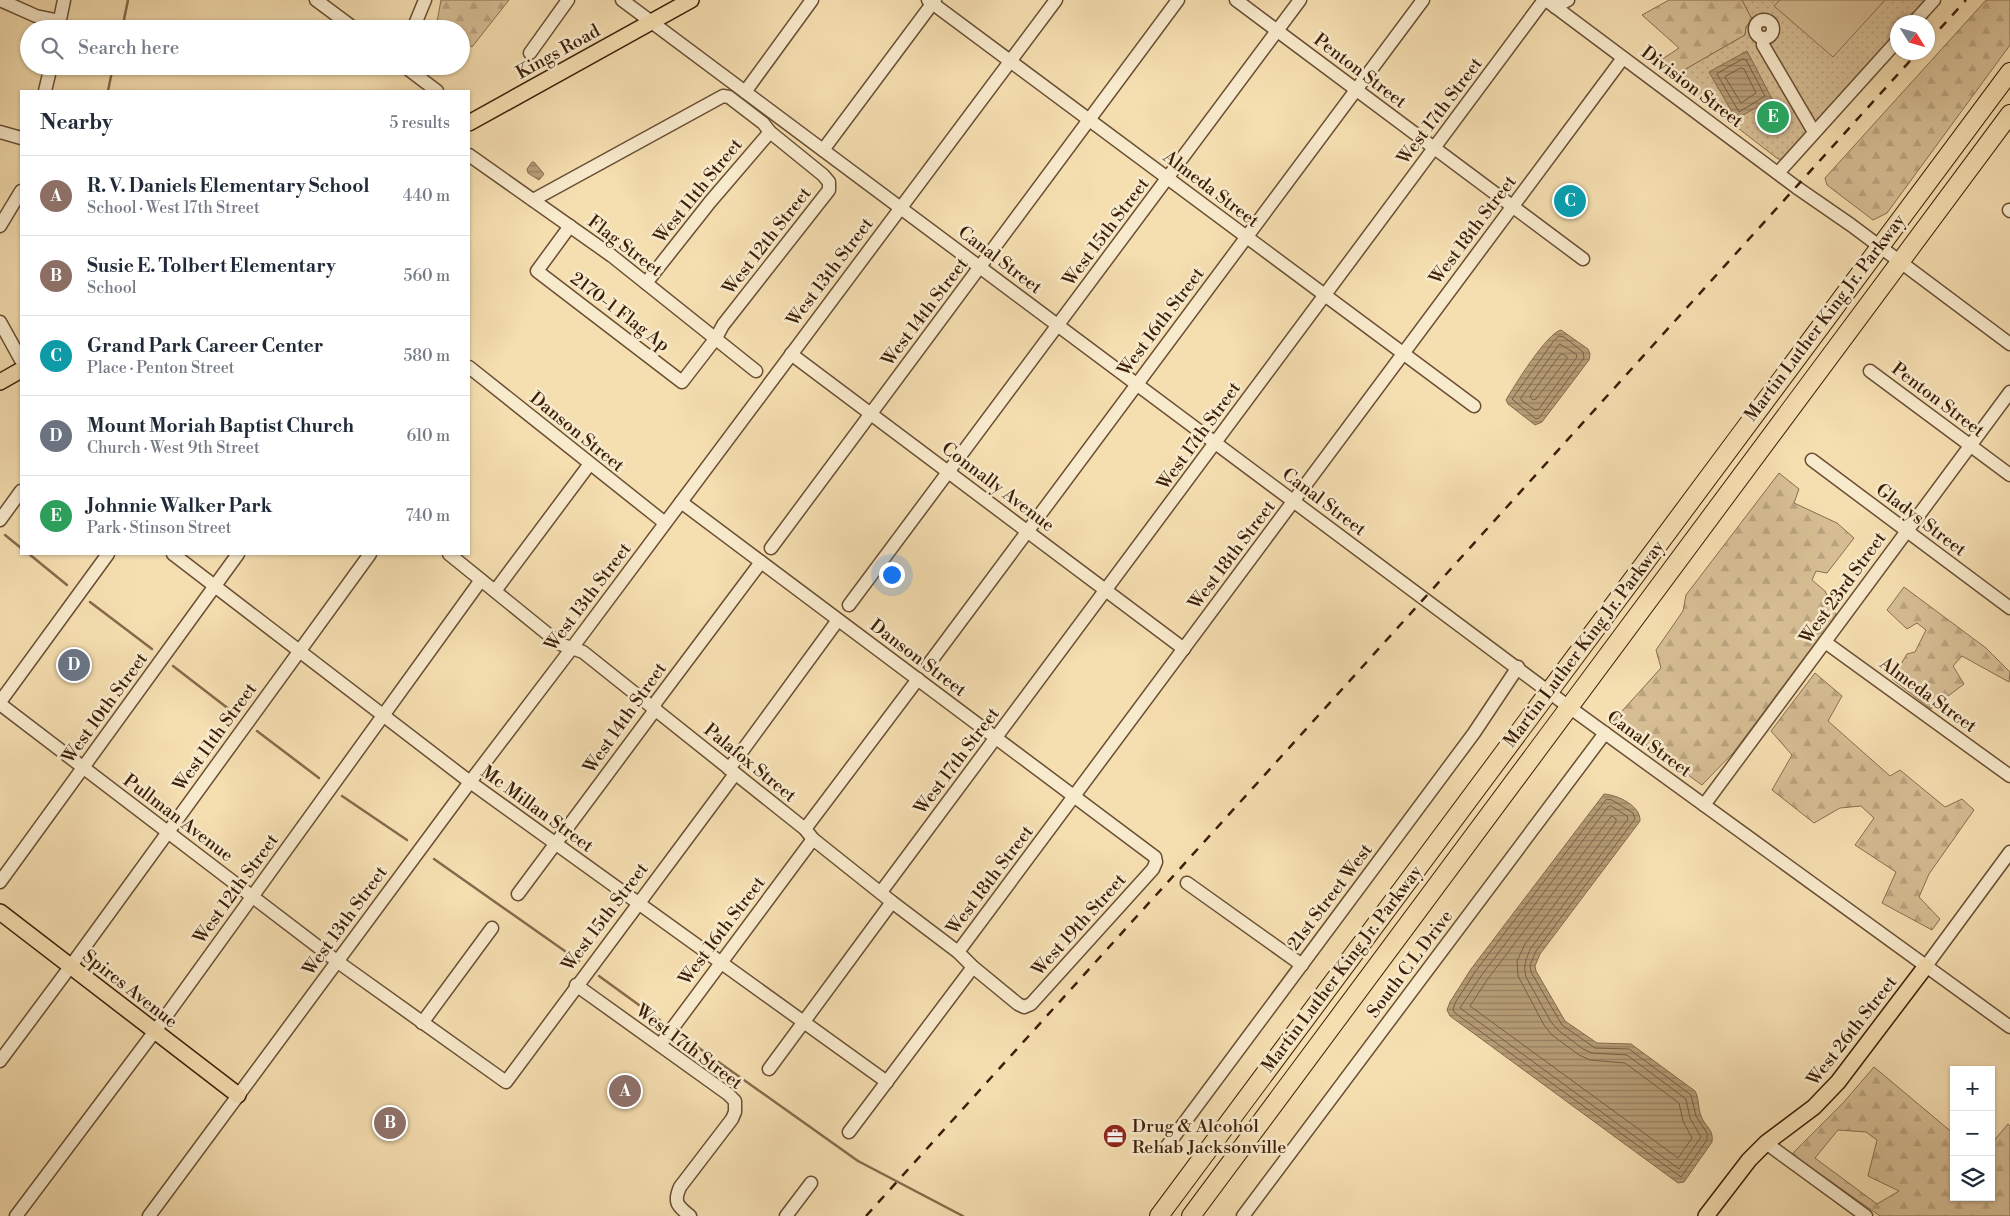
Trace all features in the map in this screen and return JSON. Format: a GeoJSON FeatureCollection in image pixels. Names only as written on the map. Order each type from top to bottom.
{"type":"FeatureCollection","features":[{"type":"Feature","properties":{"kind":"highway","name":"Martin Luther King Jr. Parkway"},"geometry":{"type":"LineString","coordinates":[[1159,1216],[2010,72]]}},
{"type":"Feature","properties":{"kind":"highway","name":"Martin Luther King Jr. Parkway"},"geometry":{"type":"LineString","coordinates":[[1191,1216],[2010,114]]}},
{"type":"Feature","properties":{"kind":"main road","name":"Kings Road"},"geometry":{"type":"LineString","coordinates":[[471,119],[691,0]]}},
{"type":"Feature","properties":{"kind":"main road"},"geometry":{"type":"LineString","coordinates":[[0,382],[20,371]]}},
{"type":"Feature","properties":{"kind":"main road","name":"Spires Avenue"},"geometry":{"type":"LineString","coordinates":[[0,912],[238,1095]]}},
{"type":"Feature","properties":{"kind":"main road","name":"West 26th Street"},"geometry":{"type":"LineString","coordinates":[[1706,1216],[1735,1176],[1766,1143],[1814,1107],[1827,1094],[1926,966]]}},
{"type":"Feature","properties":{"kind":"street"},"geometry":{"type":"LineString","coordinates":[[0,0],[46,20]]}},
{"type":"Feature","properties":{"kind":"street"},"geometry":{"type":"LineString","coordinates":[[60,20],[64,0]]}},
{"type":"Feature","properties":{"kind":"street"},"geometry":{"type":"LineString","coordinates":[[316,0],[343,20]]}},
{"type":"Feature","properties":{"kind":"street"},"geometry":{"type":"LineString","coordinates":[[416,20],[424,0]]}},
{"type":"Feature","properties":{"kind":"street"},"geometry":{"type":"LineString","coordinates":[[530,53],[568,0]]}},
{"type":"Feature","properties":{"kind":"street","name":"Canal Street"},"geometry":{"type":"LineString","coordinates":[[622,0],[1518,667],[1569,707],[2010,1027]]}},
{"type":"Feature","properties":{"kind":"street"},"geometry":{"type":"LineString","coordinates":[[745,92],[812,0]]}},
{"type":"Feature","properties":{"kind":"street","name":"West 13th Street"},"geometry":{"type":"LineString","coordinates":[[149,1216],[470,782],[1056,0]]}},
{"type":"Feature","properties":{"kind":"street","name":"West 14th Street"},"geometry":{"type":"LineString","coordinates":[[771,548],[1178,0]]}},
{"type":"Feature","properties":{"kind":"street","name":"Penton Street"},"geometry":{"type":"LineString","coordinates":[[1236,0],[1583,259]]}},
{"type":"Feature","properties":{"kind":"street","name":"West 15th Street"},"geometry":{"type":"LineString","coordinates":[[849,605],[1300,0]]}},
{"type":"Feature","properties":{"kind":"street","name":"West 16th Street"},"geometry":{"type":"LineString","coordinates":[[928,666],[1423,0]]}},
{"type":"Feature","properties":{"kind":"street"},"geometry":{"type":"LineString","coordinates":[[1549,2],[1568,0]]}},
{"type":"Feature","properties":{"kind":"street"},"geometry":{"type":"LineString","coordinates":[[1920,15],[1934,0]]}},
{"type":"Feature","properties":{"kind":"street"},"geometry":{"type":"LineString","coordinates":[[823,150],[932,1]]}},
{"type":"Feature","properties":{"kind":"street","name":"Almeda Street"},"geometry":{"type":"LineString","coordinates":[[932,1],[1167,179],[1474,406]]}},
{"type":"Feature","properties":{"kind":"street","name":"Division Street"},"geometry":{"type":"LineString","coordinates":[[1549,2],[1778,174],[1879,246],[2010,344]]}},
{"type":"Feature","properties":{"kind":"street","name":"West 17th Street"},"geometry":{"type":"LineString","coordinates":[[881,892],[1434,148],[1549,2]]}},
{"type":"Feature","properties":{"kind":"street"},"geometry":{"type":"LineString","coordinates":[[1763,38],[1763,45],[1814,132]]}},
{"type":"Feature","properties":{"kind":"street"},"geometry":{"type":"LineString","coordinates":[[1778,174],[1890,49]]}},
{"type":"Feature","properties":{"kind":"street","name":"West 18th Street"},"geometry":{"type":"LineString","coordinates":[[958,952],[1623,58]]}},
{"type":"Feature","properties":{"kind":"street"},"geometry":{"type":"LineString","coordinates":[[45,90],[48,75]]}},
{"type":"Feature","properties":{"kind":"street"},"geometry":{"type":"LineString","coordinates":[[416,75],[436,90]]}},
{"type":"Feature","properties":{"kind":"street"},"geometry":{"type":"LineString","coordinates":[[533,200],[723,96],[729,97],[763,123],[770,132]]}},
{"type":"Feature","properties":{"kind":"street"},"geometry":{"type":"LineString","coordinates":[[0,132],[20,138]]}},
{"type":"Feature","properties":{"kind":"street","name":"West 11th Street"},"geometry":{"type":"LineString","coordinates":[[646,283],[710,202],[770,132]]}},
{"type":"Feature","properties":{"kind":"street","name":"West 12th Street"},"geometry":{"type":"LineString","coordinates":[[716,338],[723,325],[829,190],[829,182],[823,175],[770,132]]}},
{"type":"Feature","properties":{"kind":"street","name":"Flag Street"},"geometry":{"type":"LineString","coordinates":[[470,156],[612,256],[756,370]]}},
{"type":"Feature","properties":{"kind":"street"},"geometry":{"type":"LineString","coordinates":[[0,226],[20,193]]}},
{"type":"Feature","properties":{"kind":"street","name":"2170-1 Flag Ap"},"geometry":{"type":"LineString","coordinates":[[570,226],[537,271],[682,382],[716,338]]}},
{"type":"Feature","properties":{"kind":"street"},"geometry":{"type":"LineString","coordinates":[[0,322],[20,358]]}},
{"type":"Feature","properties":{"kind":"street","name":"Connally Avenue"},"geometry":{"type":"LineString","coordinates":[[791,354],[1184,648]]}},
{"type":"Feature","properties":{"kind":"street","name":"Danson Street"},"geometry":{"type":"LineString","coordinates":[[470,368],[589,465],[665,523]]}},
{"type":"Feature","properties":{"kind":"street","name":"Penton Street"},"geometry":{"type":"LineString","coordinates":[[1870,371],[2010,475]]}},
{"type":"Feature","properties":{"kind":"street","name":"West 23rd Street"},"geometry":{"type":"LineString","coordinates":[[1704,805],[2010,392]]}},
{"type":"Feature","properties":{"kind":"street","name":"Gladys Street"},"geometry":{"type":"LineString","coordinates":[[1812,460],[2010,608]]}},
{"type":"Feature","properties":{"kind":"street"},"geometry":{"type":"LineString","coordinates":[[495,591],[589,465]]}},
{"type":"Feature","properties":{"kind":"street"},"geometry":{"type":"LineString","coordinates":[[0,520],[20,492]]}},
{"type":"Feature","properties":{"kind":"street","name":"Danson Street"},"geometry":{"type":"LineString","coordinates":[[681,502],[1151,853],[1156,862]]}},
{"type":"Feature","properties":{"kind":"street"},"geometry":{"type":"LineString","coordinates":[[0,703],[107,555]]}},
{"type":"Feature","properties":{"kind":"street","name":"Mc Millan Street"},"geometry":{"type":"LineString","coordinates":[[174,555],[470,782],[886,1082]]}},
{"type":"Feature","properties":{"kind":"street","name":"West 10th Street"},"geometry":{"type":"LineString","coordinates":[[0,882],[237,555]]}},
{"type":"Feature","properties":{"kind":"street","name":"West 11th Street"},"geometry":{"type":"LineString","coordinates":[[0,1061],[369,555]]}},
{"type":"Feature","properties":{"kind":"street","name":"Palafox Street"},"geometry":{"type":"LineString","coordinates":[[450,555],[560,644],[583,652],[1024,1007]]}},
{"type":"Feature","properties":{"kind":"street","name":"West 14th Street"},"geometry":{"type":"LineString","coordinates":[[518,894],[654,708],[656,702],[761,562]]}},
{"type":"Feature","properties":{"kind":"street","name":"West 12th Street"},"geometry":{"type":"LineString","coordinates":[[16,1216],[154,1032],[481,580]]}},
{"type":"Feature","properties":{"kind":"street","name":"West 15th Street"},"geometry":{"type":"LineString","coordinates":[[506,1082],[732,771],[838,620]]}},
{"type":"Feature","properties":{"kind":"street","name":"Almeda Street"},"geometry":{"type":"LineString","coordinates":[[1825,642],[2010,775]]}},
{"type":"Feature","properties":{"kind":"street","name":"21st Street West"},"geometry":{"type":"LineString","coordinates":[[1167,1146],[1474,733],[1518,667]]}},
{"type":"Feature","properties":{"kind":"street","name":"West 16th Street"},"geometry":{"type":"LineString","coordinates":[[660,1045],[721,963],[918,679]]}},
{"type":"Feature","properties":{"kind":"street","name":"Pullman Avenue"},"geometry":{"type":"LineString","coordinates":[[0,703],[338,962],[506,1082]]}},
{"type":"Feature","properties":{"kind":"street","name":"South C L Drive"},"geometry":{"type":"LineString","coordinates":[[1243,1216],[1605,733]]}},
{"type":"Feature","properties":{"kind":"street","name":"West 26th Street"},"geometry":{"type":"LineString","coordinates":[[1926,966],[2010,852]]}},
{"type":"Feature","properties":{"kind":"street","name":"West 19th Street"},"geometry":{"type":"LineString","coordinates":[[1024,1007],[1031,1004],[1153,869],[1156,862]]}},
{"type":"Feature","properties":{"kind":"street"},"geometry":{"type":"LineString","coordinates":[[1187,883],[1302,965]]}},
{"type":"Feature","properties":{"kind":"street","name":"West 17th Street"},"geometry":{"type":"LineString","coordinates":[[770,1069],[892,902]]}},
{"type":"Feature","properties":{"kind":"street"},"geometry":{"type":"LineString","coordinates":[[422,1023],[492,928]]}},
{"type":"Feature","properties":{"kind":"street"},"geometry":{"type":"LineString","coordinates":[[849,1132],[973,967]]}},
{"type":"Feature","properties":{"kind":"street","name":"West 17th Street"},"geometry":{"type":"LineString","coordinates":[[576,985],[731,1096],[736,1106],[732,1119],[680,1187],[676,1199],[678,1206],[690,1216]]}},
{"type":"Feature","properties":{"kind":"street"},"geometry":{"type":"LineString","coordinates":[[1766,1143],[1866,1216]]}},
{"type":"Feature","properties":{"kind":"street"},"geometry":{"type":"LineString","coordinates":[[786,1216],[811,1183]]}},
{"type":"Feature","properties":{"kind":"green space"},"geometry":{"type":"Polygon","coordinates":[[[441,0],[509,0],[472,47],[470,46],[470,20],[437,20],[441,0]]]}},
{"type":"Feature","properties":{"kind":"green space"},"geometry":{"type":"Polygon","coordinates":[[[1669,0],[1742,0],[1752,19],[1746,27],[1745,35],[1672,77],[1655,64],[1679,48],[1642,15],[1669,0]]]}},
{"type":"Feature","properties":{"kind":"green space"},"geometry":{"type":"Polygon","coordinates":[[[1742,0],[1927,0],[1913,15],[1890,15],[1890,41],[1782,159],[1778,159],[1672,77],[1745,35],[1746,27],[1752,19],[1742,0]]]}},
{"type":"Feature","properties":{"kind":"green space"},"geometry":{"type":"Polygon","coordinates":[[[1780,0],[1885,0],[1833,57],[1774,6],[1780,0]]]}},
{"type":"Feature","properties":{"kind":"green space"},"geometry":{"type":"Polygon","coordinates":[[[1986,0],[2010,0],[2010,45],[1887,213],[1873,220],[1827,185],[1825,178],[1932,60],[1935,60],[1935,56],[1986,0]]]}},
{"type":"Feature","properties":{"kind":"green space"},"geometry":{"type":"Polygon","coordinates":[[[1779,473],[1799,489],[1794,503],[1837,523],[1854,538],[1827,573],[1816,571],[1812,580],[1825,591],[1836,615],[1733,753],[1702,785],[1613,721],[1661,668],[1656,650],[1683,611],[1686,595],[1779,473]]]}},
{"type":"Feature","properties":{"kind":"green space"},"geometry":{"type":"Polygon","coordinates":[[[1904,587],[1986,648],[2010,672],[2009,682],[1962,656],[1953,666],[1964,684],[1931,709],[1892,679],[1907,654],[1915,652],[1926,630],[1917,623],[1907,629],[1887,610],[1904,587]]]}},
{"type":"Feature","properties":{"kind":"green space"},"geometry":{"type":"Polygon","coordinates":[[[1815,673],[1842,696],[1828,721],[1890,776],[1900,770],[1945,807],[1962,799],[1974,810],[1929,874],[1919,897],[1940,919],[1932,930],[1882,903],[1896,872],[1855,845],[1874,818],[1861,806],[1840,808],[1814,823],[1772,790],[1792,755],[1771,731],[1815,673]]]}},
{"type":"Feature","properties":{"kind":"green space"},"geometry":{"type":"Polygon","coordinates":[[[1874,1067],[1950,1131],[1950,1201],[1995,1201],[1995,1139],[2008,1124],[2010,1126],[2010,1216],[1880,1216],[1792,1154],[1843,1103],[1874,1067]],[[1838,1130],[1815,1158],[1877,1204],[1899,1191],[1868,1176],[1877,1140],[1866,1132],[1838,1130]]]}},
{"type":"Feature","properties":{"kind":"water"},"geometry":{"type":"Polygon","coordinates":[[[1747,51],[1772,99],[1736,119],[1709,72],[1747,51]]]}},
{"type":"Feature","properties":{"kind":"water"},"geometry":{"type":"Polygon","coordinates":[[[532,162],[544,174],[539,180],[528,173],[527,169],[532,162]]]}},
{"type":"Feature","properties":{"kind":"water"},"geometry":{"type":"Polygon","coordinates":[[[1561,330],[1588,349],[1590,354],[1589,360],[1542,422],[1535,425],[1508,404],[1506,400],[1523,372],[1540,350],[1555,333],[1561,330]]]}},
{"type":"Feature","properties":{"kind":"water"},"geometry":{"type":"Polygon","coordinates":[[[1604,794],[1628,802],[1637,811],[1640,821],[1540,954],[1535,966],[1536,971],[1565,1021],[1597,1043],[1631,1044],[1695,1091],[1701,1116],[1712,1134],[1712,1142],[1684,1182],[1678,1183],[1450,1016],[1447,1010],[1471,969],[1604,794]]]}},
{"type":"Feature","properties":{"kind":"waterway"},"geometry":{"type":"LineString","coordinates":[[124,20],[128,0]]}},
{"type":"Feature","properties":{"kind":"waterway"},"geometry":{"type":"LineString","coordinates":[[108,90],[111,75]]}},
{"type":"Feature","properties":{"kind":"waterway"},"geometry":{"type":"LineString","coordinates":[[5,535],[20,547]]}},
{"type":"Feature","properties":{"kind":"waterway"},"geometry":{"type":"LineString","coordinates":[[30,555],[67,585]]}},
{"type":"Feature","properties":{"kind":"waterway"},"geometry":{"type":"LineString","coordinates":[[90,602],[152,649]]}},
{"type":"Feature","properties":{"kind":"waterway"},"geometry":{"type":"LineString","coordinates":[[173,666],[234,713]]}},
{"type":"Feature","properties":{"kind":"waterway"},"geometry":{"type":"LineString","coordinates":[[257,731],[319,778]]}},
{"type":"Feature","properties":{"kind":"waterway"},"geometry":{"type":"LineString","coordinates":[[342,796],[407,840]]}},
{"type":"Feature","properties":{"kind":"waterway"},"geometry":{"type":"LineString","coordinates":[[434,859],[579,961]]}},
{"type":"Feature","properties":{"kind":"waterway"},"geometry":{"type":"LineString","coordinates":[[599,976],[661,1021]]}},
{"type":"Feature","properties":{"kind":"waterway"},"geometry":{"type":"LineString","coordinates":[[682,1036],[858,1161],[963,1216]]}},
{"type":"Feature","properties":{"kind":"railway"},"geometry":{"type":"LineString","coordinates":[[1935,34],[1966,0]]}},
{"type":"Feature","properties":{"kind":"railway"},"geometry":{"type":"LineString","coordinates":[[866,1216],[1911,60]]}},
{"type":"Feature","properties":{"kind":"place","name":"Johnnie Walker Park"},"geometry":{"type":"Point","coordinates":[1773,117]}},
{"type":"Feature","properties":{"kind":"place","name":"Grand Park Career Center"},"geometry":{"type":"Point","coordinates":[1570,201]}},
{"type":"Feature","properties":{"kind":"place","name":"Mount Moriah Baptist Church"},"geometry":{"type":"Point","coordinates":[74,665]}},
{"type":"Feature","properties":{"kind":"place","name":"R. V. Daniels Elementary School"},"geometry":{"type":"Point","coordinates":[625,1091]}},
{"type":"Feature","properties":{"kind":"place","name":"Susie E. Tolbert Elementary"},"geometry":{"type":"Point","coordinates":[390,1123]}},
{"type":"Feature","properties":{"kind":"place","name":"Drug & Alcohol Rehab Jacksonville"},"geometry":{"type":"Point","coordinates":[1115,1136]}}]}
